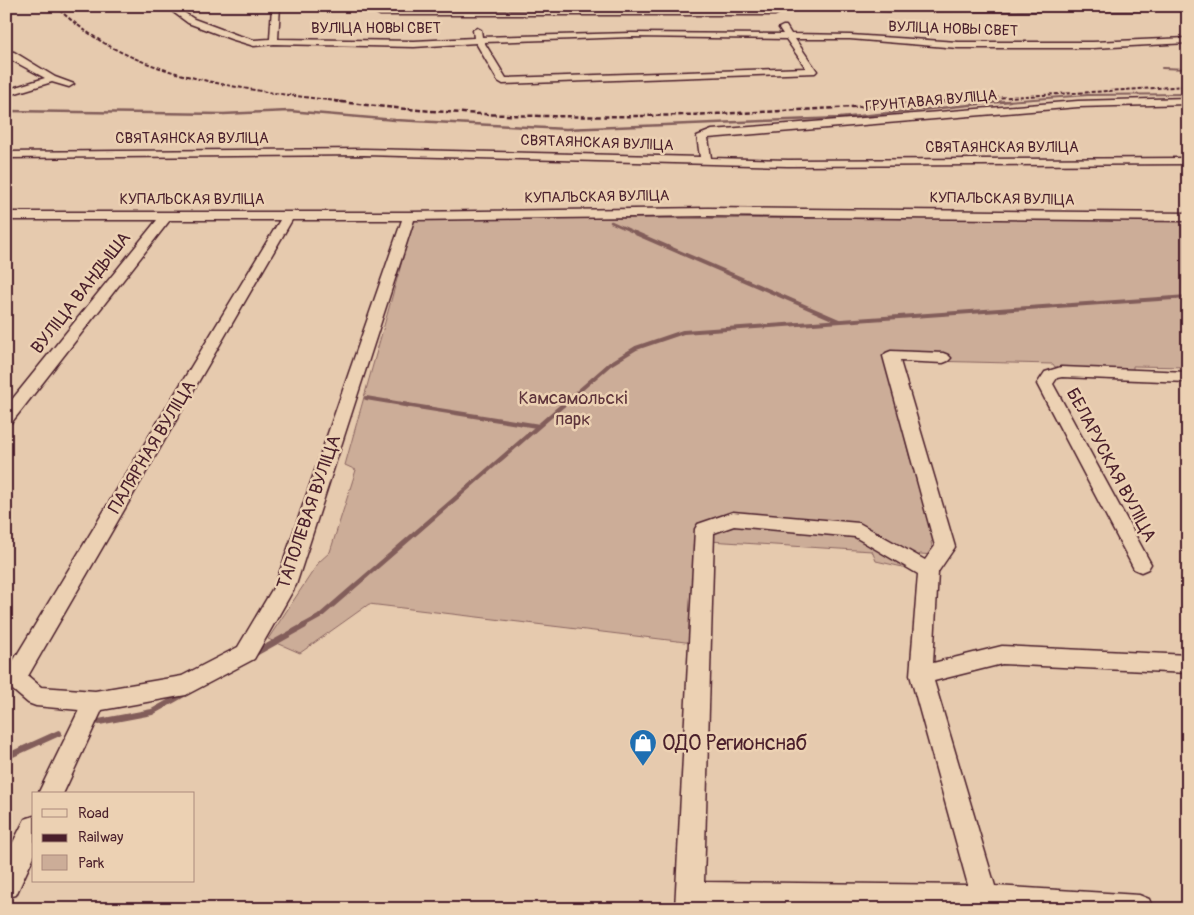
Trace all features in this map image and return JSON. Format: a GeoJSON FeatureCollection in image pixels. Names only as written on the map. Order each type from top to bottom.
{"type":"FeatureCollection","features":[{"type":"Feature","properties":{"kind":"street","name":"ВУЛІЦА НОВЫ СВЕТ"},"geometry":{"type":"LineString","coordinates":[[169,6],[191,21],[254,43],[274,41],[414,44],[478,39],[631,35],[850,37],[958,45],[1094,45],[1188,40]]}},
{"type":"Feature","properties":{"kind":"street"},"geometry":{"type":"LineString","coordinates":[[274,41],[276,6]]}},
{"type":"Feature","properties":{"kind":"street"},"geometry":{"type":"LineString","coordinates":[[380,13],[474,10],[774,8],[1188,8]]}},
{"type":"Feature","properties":{"kind":"street"},"geometry":{"type":"LineString","coordinates":[[474,10],[478,39],[503,81],[812,72],[787,36],[774,8]]}},
{"type":"Feature","properties":{"kind":"street"},"geometry":{"type":"LineString","coordinates":[[6,54],[11,54],[52,79],[69,84]]}},
{"type":"Feature","properties":{"kind":"street"},"geometry":{"type":"LineString","coordinates":[[6,93],[52,79]]}},
{"type":"Feature","properties":{"kind":"street","name":"ГРУНТАВАЯ ВУЛІЦА"},"geometry":{"type":"LineString","coordinates":[[706,161],[702,136],[712,133],[1078,104],[1188,101]]}},
{"type":"Feature","properties":{"kind":"street","name":"СВЯТАЯНСКАЯ ВУЛІЦА"},"geometry":{"type":"LineString","coordinates":[[6,154],[364,152],[808,163],[1188,161]]}},
{"type":"Feature","properties":{"kind":"street","name":"КУПАЛЬСКАЯ ВУЛІЦА"},"geometry":{"type":"LineString","coordinates":[[6,216],[409,216],[708,212],[1188,217]]}},
{"type":"Feature","properties":{"kind":"street","name":"ВУЛІЦА ВАНДЫША"},"geometry":{"type":"LineString","coordinates":[[6,418],[167,215]]}},
{"type":"Feature","properties":{"kind":"street","name":"ПАЛЯРНАЯ ВУЛІЦА"},"geometry":{"type":"LineString","coordinates":[[15,678],[288,216]]}},
{"type":"Feature","properties":{"kind":"street","name":"ТАПОЛЕВАЯ ВУЛІЦА"},"geometry":{"type":"LineString","coordinates":[[15,678],[36,696],[95,701],[186,685],[246,653],[286,585],[409,216]]}},
{"type":"Feature","properties":{"kind":"street"},"geometry":{"type":"LineString","coordinates":[[943,358],[891,356],[945,548],[928,571],[921,675],[985,899]]}},
{"type":"Feature","properties":{"kind":"street","name":"БЕЛАРУСКАЯ ВУЛІЦА"},"geometry":{"type":"LineString","coordinates":[[1141,564],[1045,384],[1051,375],[1061,372],[1188,377]]}},
{"type":"Feature","properties":{"kind":"street"},"geometry":{"type":"LineString","coordinates":[[928,571],[859,530],[734,519],[705,529],[689,902],[985,899],[1139,909]]}},
{"type":"Feature","properties":{"kind":"street"},"geometry":{"type":"LineString","coordinates":[[921,675],[1002,655],[1188,664]]}},
{"type":"Feature","properties":{"kind":"street"},"geometry":{"type":"LineString","coordinates":[[51,792],[95,701]]}},
{"type":"Feature","properties":{"kind":"street"},"geometry":{"type":"LineString","coordinates":[[6,885],[32,832]]}},
{"type":"Feature","properties":{"kind":"green space","name":"Камсамольскі парк"},"geometry":{"type":"Polygon","coordinates":[[[421,218],[1188,219],[1188,367],[1133,366],[1133,370],[1055,367],[1053,364],[886,360],[910,459],[915,458],[936,537],[931,542],[934,555],[920,554],[907,568],[876,561],[872,551],[709,541],[702,644],[369,604],[300,653],[268,639],[319,562],[330,552],[356,470],[345,465],[413,222],[421,218]]]}},
{"type":"Feature","properties":{"kind":"waterway"},"geometry":{"type":"LineString","coordinates":[[1162,68],[1188,69]]}},
{"type":"Feature","properties":{"kind":"waterway"},"geometry":{"type":"LineString","coordinates":[[994,102],[1088,95],[1188,94]]}},
{"type":"Feature","properties":{"kind":"waterway"},"geometry":{"type":"LineString","coordinates":[[6,111],[223,114],[289,111],[395,120],[566,129],[840,118],[1010,101]]}},
{"type":"Feature","properties":{"kind":"waterway"},"geometry":{"type":"LineString","coordinates":[[611,222],[638,234]]}},
{"type":"Feature","properties":{"kind":"waterway"},"geometry":{"type":"LineString","coordinates":[[635,233],[839,321]]}},
{"type":"Feature","properties":{"kind":"waterway"},"geometry":{"type":"LineString","coordinates":[[563,405],[610,364],[636,348],[683,332],[1188,297]]}},
{"type":"Feature","properties":{"kind":"waterway"},"geometry":{"type":"LineString","coordinates":[[366,398],[408,405]]}},
{"type":"Feature","properties":{"kind":"waterway"},"geometry":{"type":"LineString","coordinates":[[400,404],[538,426]]}},
{"type":"Feature","properties":{"kind":"waterway"},"geometry":{"type":"LineString","coordinates":[[301,627],[319,617],[564,404]]}},
{"type":"Feature","properties":{"kind":"waterway"},"geometry":{"type":"LineString","coordinates":[[254,654],[304,626]]}},
{"type":"Feature","properties":{"kind":"waterway"},"geometry":{"type":"LineString","coordinates":[[99,722],[152,712],[184,694]]}},
{"type":"Feature","properties":{"kind":"waterway"},"geometry":{"type":"LineString","coordinates":[[6,757],[59,733]]}},
{"type":"Feature","properties":{"kind":"railway"},"geometry":{"type":"LineString","coordinates":[[55,6],[78,26],[104,43],[131,57],[159,68],[220,84],[341,102]]}},
{"type":"Feature","properties":{"kind":"railway"},"geometry":{"type":"LineString","coordinates":[[929,102],[1188,86]]}},
{"type":"Feature","properties":{"kind":"railway"},"geometry":{"type":"LineString","coordinates":[[334,101],[341,102]]}},
{"type":"Feature","properties":{"kind":"railway"},"geometry":{"type":"LineString","coordinates":[[341,102],[487,114],[641,116],[718,114],[948,101]]}},
{"type":"Feature","properties":{"kind":"place","name":"ОДО Регионснаб"},"geometry":{"type":"Point","coordinates":[643,767]}}]}
